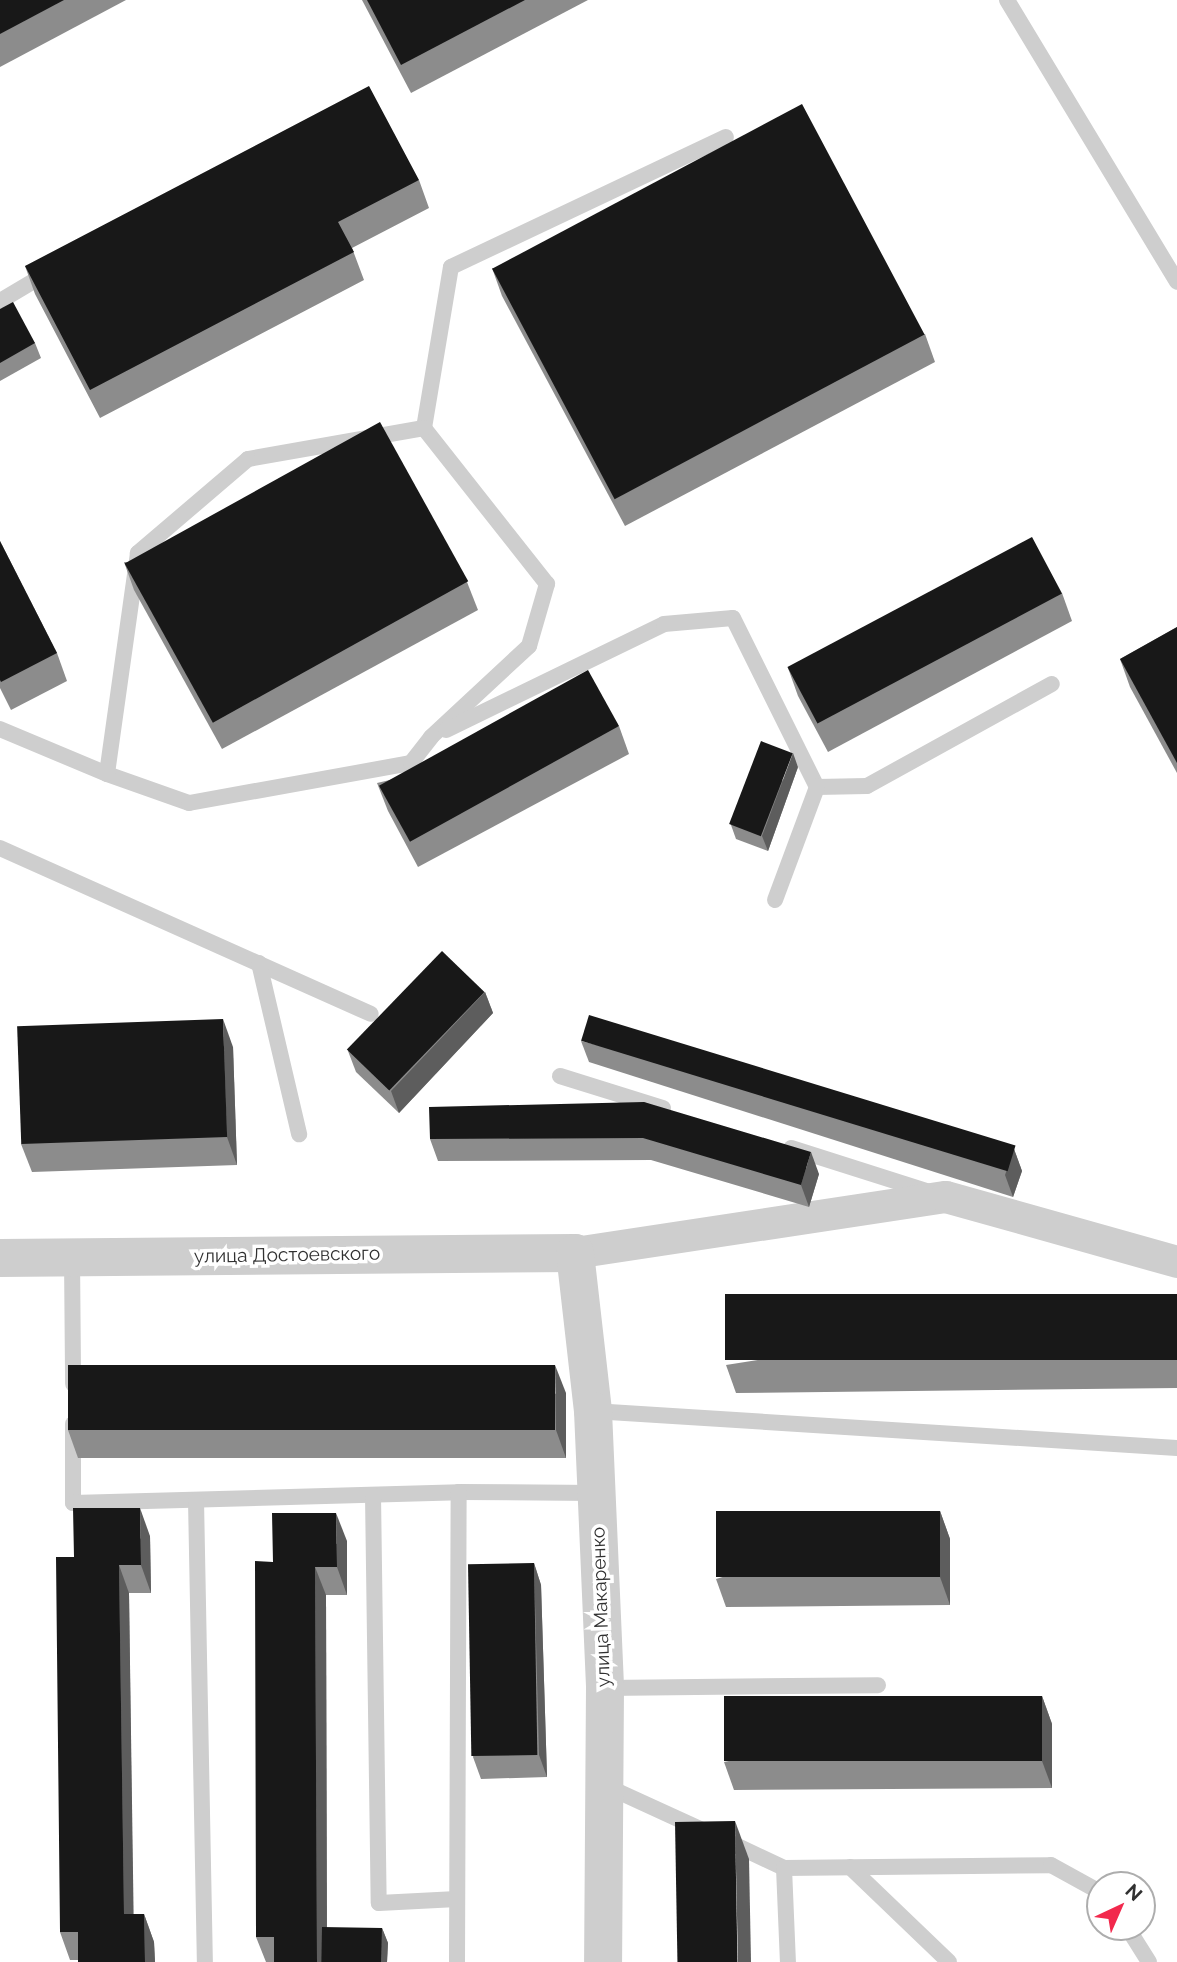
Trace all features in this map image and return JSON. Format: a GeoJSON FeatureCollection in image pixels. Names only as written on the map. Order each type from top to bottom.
{"type":"FeatureCollection","features":[{"type":"Feature","properties":{"kind":"street"},"geometry":{"type":"LineString","coordinates":[[575,1253],[946,1197],[1177,1262]]}},
{"type":"Feature","properties":{"kind":"street","name":"улица Достоевского"},"geometry":{"type":"LineString","coordinates":[[0,1258],[575,1253]]}},
{"type":"Feature","properties":{"kind":"street","name":"улица Макаренко"},"geometry":{"type":"LineString","coordinates":[[575,1253],[593,1411],[605,1688],[603,1962]]}},
{"type":"Feature","properties":{"kind":"lane"},"geometry":{"type":"LineString","coordinates":[[1007,0],[1177,282]]}},
{"type":"Feature","properties":{"kind":"lane"},"geometry":{"type":"LineString","coordinates":[[0,729],[107,774],[189,803],[411,762],[431,737],[529,646],[547,584],[424,428],[451,267],[726,137]]}},
{"type":"Feature","properties":{"kind":"lane"},"geometry":{"type":"LineString","coordinates":[[0,301],[59,265]]}},
{"type":"Feature","properties":{"kind":"lane"},"geometry":{"type":"LineString","coordinates":[[107,774],[138,554],[248,459],[424,428]]}},
{"type":"Feature","properties":{"kind":"lane"},"geometry":{"type":"LineString","coordinates":[[431,737],[664,624],[733,618],[817,787],[775,900]]}},
{"type":"Feature","properties":{"kind":"lane"},"geometry":{"type":"LineString","coordinates":[[817,787],[867,786],[1052,684]]}},
{"type":"Feature","properties":{"kind":"lane"},"geometry":{"type":"LineString","coordinates":[[0,848],[371,1014]]}},
{"type":"Feature","properties":{"kind":"lane"},"geometry":{"type":"LineString","coordinates":[[259,963],[299,1134]]}},
{"type":"Feature","properties":{"kind":"lane"},"geometry":{"type":"LineString","coordinates":[[560,1076],[680,1113]]}},
{"type":"Feature","properties":{"kind":"lane"},"geometry":{"type":"LineString","coordinates":[[773,1143],[946,1197]]}},
{"type":"Feature","properties":{"kind":"lane"},"geometry":{"type":"LineString","coordinates":[[72,1257],[74,1503],[459,1492],[596,1493]]}},
{"type":"Feature","properties":{"kind":"lane"},"geometry":{"type":"LineString","coordinates":[[593,1411],[1177,1448]]}},
{"type":"Feature","properties":{"kind":"lane"},"geometry":{"type":"LineString","coordinates":[[457,1962],[459,1492]]}},
{"type":"Feature","properties":{"kind":"lane"},"geometry":{"type":"LineString","coordinates":[[373,1495],[379,1903],[457,1899]]}},
{"type":"Feature","properties":{"kind":"lane"},"geometry":{"type":"LineString","coordinates":[[195,1500],[205,1962]]}},
{"type":"Feature","properties":{"kind":"lane"},"geometry":{"type":"LineString","coordinates":[[605,1688],[878,1685]]}},
{"type":"Feature","properties":{"kind":"lane"},"geometry":{"type":"LineString","coordinates":[[606,1786],[784,1868],[1051,1865],[1086,1884]]}},
{"type":"Feature","properties":{"kind":"lane"},"geometry":{"type":"LineString","coordinates":[[849,1867],[948,1962]]}},
{"type":"Feature","properties":{"kind":"lane"},"geometry":{"type":"LineString","coordinates":[[784,1868],[788,1962]]}},
{"type":"Feature","properties":{"kind":"lane"},"geometry":{"type":"LineString","coordinates":[[1136,1941],[1149,1962]]}},
{"type":"Feature","properties":{"kind":"building"},"geometry":{"type":"Polygon","coordinates":[[[0,0],[64,0],[0,34],[0,0]]]}},
{"type":"Feature","properties":{"kind":"building"},"geometry":{"type":"Polygon","coordinates":[[[367,0],[525,0],[401,65],[367,0]]]}},
{"type":"Feature","properties":{"kind":"building"},"geometry":{"type":"Polygon","coordinates":[[[369,86],[419,180],[338,222],[354,252],[90,390],[25,266],[369,86]]]}},
{"type":"Feature","properties":{"kind":"building"},"geometry":{"type":"Polygon","coordinates":[[[802,104],[925,334],[615,499],[492,269],[802,104]]]}},
{"type":"Feature","properties":{"kind":"building"},"geometry":{"type":"Polygon","coordinates":[[[13,302],[35,343],[0,363],[0,309],[13,302]]]}},
{"type":"Feature","properties":{"kind":"building"},"geometry":{"type":"Polygon","coordinates":[[[380,422],[468,581],[213,723],[125,564],[380,422]]]}},
{"type":"Feature","properties":{"kind":"building"},"geometry":{"type":"Polygon","coordinates":[[[1032,537],[1062,594],[817,724],[787,667],[1032,537]]]}},
{"type":"Feature","properties":{"kind":"building"},"geometry":{"type":"Polygon","coordinates":[[[0,541],[57,653],[1,682],[0,680],[0,541]]]}},
{"type":"Feature","properties":{"kind":"building"},"geometry":{"type":"Polygon","coordinates":[[[1177,627],[1177,763],[1120,659],[1177,627]]]}},
{"type":"Feature","properties":{"kind":"building"},"geometry":{"type":"Polygon","coordinates":[[[588,670],[619,726],[410,842],[379,786],[588,670]]]}},
{"type":"Feature","properties":{"kind":"building"},"geometry":{"type":"Polygon","coordinates":[[[761,741],[793,753],[761,836],[729,824],[761,741]]]}},
{"type":"Feature","properties":{"kind":"building"},"geometry":{"type":"Polygon","coordinates":[[[442,951],[484,992],[389,1091],[347,1050],[442,951]]]}},
{"type":"Feature","properties":{"kind":"building"},"geometry":{"type":"Polygon","coordinates":[[[589,1015],[1016,1145],[1008,1171],[581,1041],[589,1015]]]}},
{"type":"Feature","properties":{"kind":"building"},"geometry":{"type":"Polygon","coordinates":[[[223,1019],[227,1137],[21,1144],[17,1026],[223,1019]]]}},
{"type":"Feature","properties":{"kind":"building"},"geometry":{"type":"Polygon","coordinates":[[[644,1102],[811,1152],[801,1185],[643,1138],[430,1139],[429,1107],[644,1102]]]}},
{"type":"Feature","properties":{"kind":"building"},"geometry":{"type":"Polygon","coordinates":[[[725,1294],[1177,1294],[1177,1360],[725,1360],[725,1294]]]}},
{"type":"Feature","properties":{"kind":"building"},"geometry":{"type":"Polygon","coordinates":[[[68,1365],[555,1365],[555,1430],[68,1430],[68,1365]]]}},
{"type":"Feature","properties":{"kind":"building"},"geometry":{"type":"Polygon","coordinates":[[[73,1508],[140,1508],[141,1565],[119,1565],[124,1914],[144,1914],[145,1962],[78,1962],[78,1932],[60,1932],[56,1557],[74,1557],[73,1508]]]}},
{"type":"Feature","properties":{"kind":"building"},"geometry":{"type":"Polygon","coordinates":[[[716,1511],[940,1511],[940,1577],[716,1577],[716,1511]]]}},
{"type":"Feature","properties":{"kind":"building"},"geometry":{"type":"Polygon","coordinates":[[[272,1513],[336,1513],[337,1567],[315,1567],[317,1962],[274,1962],[274,1937],[256,1937],[255,1561],[273,1562],[272,1513]]]}},
{"type":"Feature","properties":{"kind":"building"},"geometry":{"type":"Polygon","coordinates":[[[534,1563],[537,1755],[471,1756],[468,1564],[534,1563]]]}},
{"type":"Feature","properties":{"kind":"building"},"geometry":{"type":"Polygon","coordinates":[[[724,1696],[1042,1696],[1042,1761],[724,1761],[724,1696]]]}},
{"type":"Feature","properties":{"kind":"building"},"geometry":{"type":"Polygon","coordinates":[[[735,1821],[737,1962],[677,1962],[675,1822],[735,1821]]]}},
{"type":"Feature","properties":{"kind":"building"},"geometry":{"type":"Polygon","coordinates":[[[322,1927],[382,1928],[381,1962],[321,1962],[322,1927]]]}}]}
